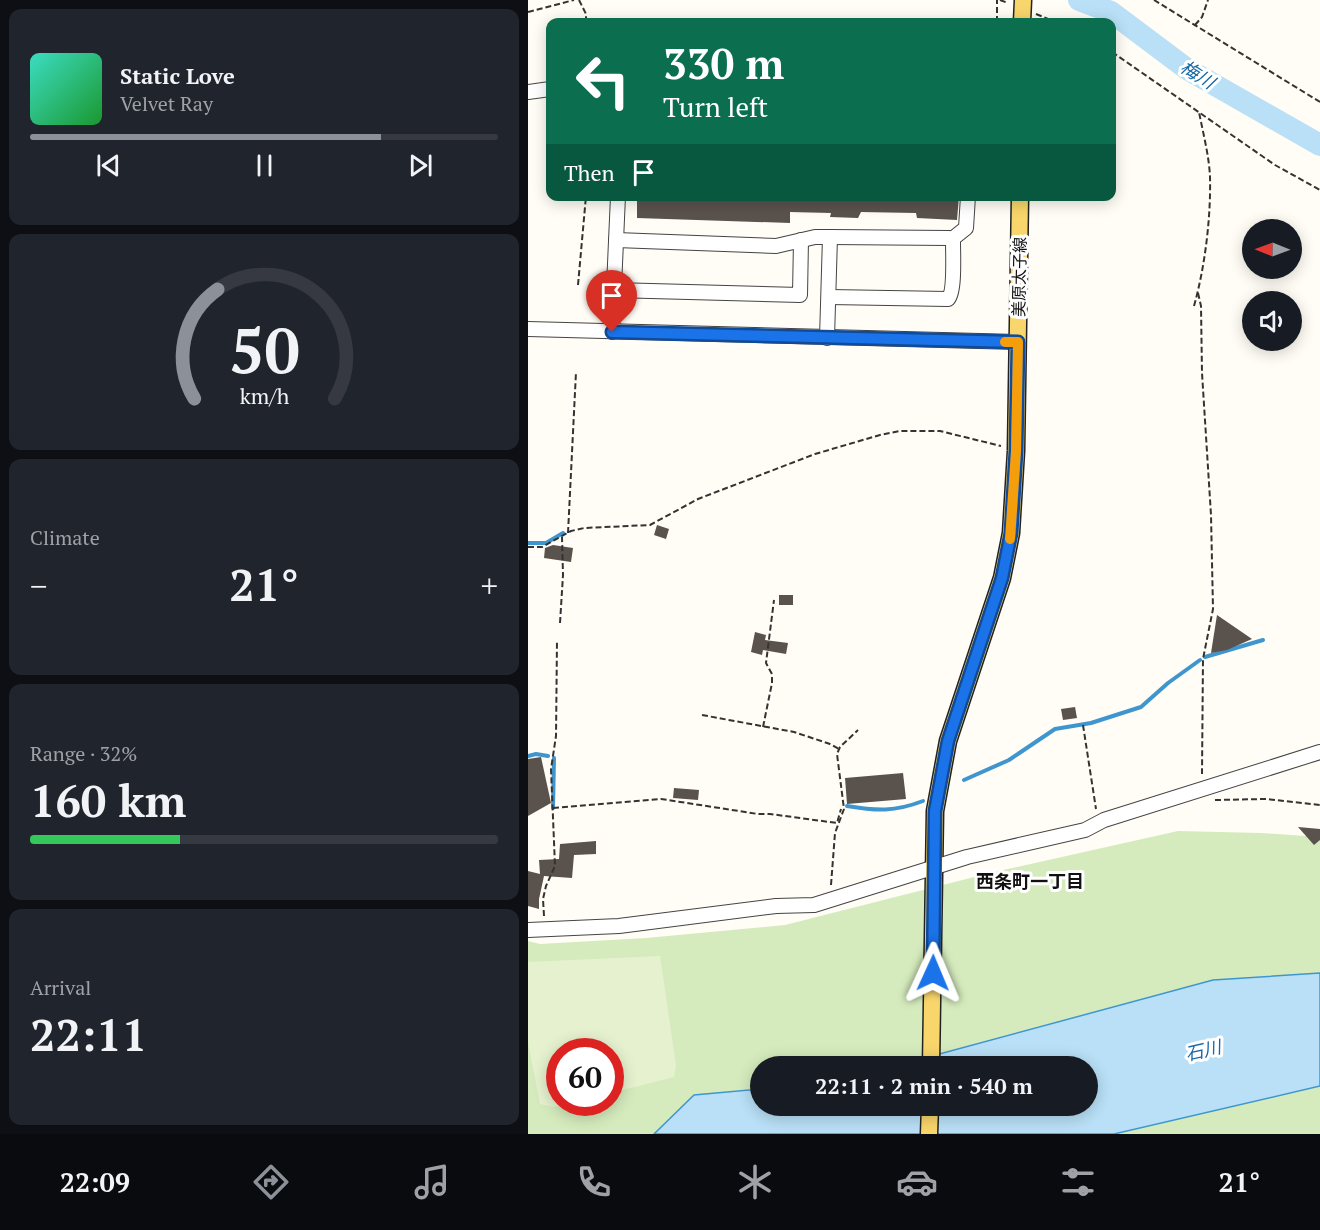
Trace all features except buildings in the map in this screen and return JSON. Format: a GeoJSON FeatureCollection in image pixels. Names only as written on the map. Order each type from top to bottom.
{"type":"FeatureCollection","features":[{"type":"Feature","properties":{"kind":"main road","name":"美原太子線"},"geometry":{"type":"LineString","coordinates":[[931,1056],[935,811],[948,741],[1002,578],[1011,533],[1016,451],[1020,201]]}},
{"type":"Feature","properties":{"kind":"main road"},"geometry":{"type":"LineString","coordinates":[[929,1134],[930,1116]]}},
{"type":"Feature","properties":{"kind":"street"},"geometry":{"type":"LineString","coordinates":[[528,92],[546,90]]}},
{"type":"Feature","properties":{"kind":"street"},"geometry":{"type":"LineString","coordinates":[[612,332],[618,201]]}},
{"type":"Feature","properties":{"kind":"street"},"geometry":{"type":"LineString","coordinates":[[951,240],[966,228],[968,201]]}},
{"type":"Feature","properties":{"kind":"street"},"geometry":{"type":"LineString","coordinates":[[616,240],[776,246],[801,240],[830,237],[947,238],[951,240]]}},
{"type":"Feature","properties":{"kind":"street"},"geometry":{"type":"LineString","coordinates":[[827,338],[830,237]]}},
{"type":"Feature","properties":{"kind":"street"},"geometry":{"type":"LineString","coordinates":[[613,290],[800,295],[801,240]]}},
{"type":"Feature","properties":{"kind":"street"},"geometry":{"type":"LineString","coordinates":[[829,297],[948,299],[952,294],[953,244],[951,240]]}},
{"type":"Feature","properties":{"kind":"street"},"geometry":{"type":"LineString","coordinates":[[528,329],[1018,342]]}},
{"type":"Feature","properties":{"kind":"street"},"geometry":{"type":"LineString","coordinates":[[528,930],[620,926],[776,906],[814,905],[935,873],[967,856],[1085,830],[1104,820],[1206,795],[1320,752]]}},
{"type":"Feature","properties":{"kind":"path"},"geometry":{"type":"LineString","coordinates":[[528,12],[574,0]]}},
{"type":"Feature","properties":{"kind":"path"},"geometry":{"type":"LineString","coordinates":[[579,0],[586,18]]}},
{"type":"Feature","properties":{"kind":"path"},"geometry":{"type":"LineString","coordinates":[[997,0],[997,18]]}},
{"type":"Feature","properties":{"kind":"path"},"geometry":{"type":"LineString","coordinates":[[1154,0],[1320,102]]}},
{"type":"Feature","properties":{"kind":"path"},"geometry":{"type":"LineString","coordinates":[[1195,25],[1202,17],[1208,0]]}},
{"type":"Feature","properties":{"kind":"path"},"geometry":{"type":"LineString","coordinates":[[1023,9],[1046,18]]}},
{"type":"Feature","properties":{"kind":"path"},"geometry":{"type":"LineString","coordinates":[[1116,55],[1275,165],[1320,190]]}},
{"type":"Feature","properties":{"kind":"path"},"geometry":{"type":"LineString","coordinates":[[1194,306],[1202,279],[1210,176],[1199,112]]}},
{"type":"Feature","properties":{"kind":"path"},"geometry":{"type":"LineString","coordinates":[[578,285],[586,201]]}},
{"type":"Feature","properties":{"kind":"path"},"geometry":{"type":"LineString","coordinates":[[1198,293],[1201,306],[1202,373],[1211,514],[1213,609],[1203,659],[1206,795],[1320,806]]}},
{"type":"Feature","properties":{"kind":"path"},"geometry":{"type":"LineString","coordinates":[[568,534],[576,372]]}},
{"type":"Feature","properties":{"kind":"path"},"geometry":{"type":"LineString","coordinates":[[528,547],[542,547],[584,528],[608,525],[651,525],[698,499],[775,469],[815,454],[900,431],[940,431],[1016,451]]}},
{"type":"Feature","properties":{"kind":"path"},"geometry":{"type":"LineString","coordinates":[[560,623],[563,575],[562,537]]}},
{"type":"Feature","properties":{"kind":"path"},"geometry":{"type":"LineString","coordinates":[[763,727],[772,683],[772,674],[766,663],[774,600]]}},
{"type":"Feature","properties":{"kind":"path"},"geometry":{"type":"LineString","coordinates":[[544,931],[543,899],[555,866],[551,769],[556,736],[557,640]]}},
{"type":"Feature","properties":{"kind":"path"},"geometry":{"type":"LineString","coordinates":[[702,716],[794,732],[839,749]]}},
{"type":"Feature","properties":{"kind":"path"},"geometry":{"type":"LineString","coordinates":[[1083,724],[1096,813]]}},
{"type":"Feature","properties":{"kind":"path"},"geometry":{"type":"LineString","coordinates":[[831,890],[835,833],[844,809],[837,758],[839,749],[858,730]]}},
{"type":"Feature","properties":{"kind":"path"},"geometry":{"type":"LineString","coordinates":[[553,808],[661,799],[837,823],[841,809]]}},
{"type":"Feature","properties":{"kind":"green space"},"geometry":{"type":"Polygon","coordinates":[[[1178,831],[1320,837],[1320,973],[1213,980],[932,1056],[750,1056],[750,1090],[694,1095],[654,1134],[528,1134],[528,941],[540,944],[646,938],[785,925],[990,873],[1178,831]]]}},
{"type":"Feature","properties":{"kind":"green space"},"geometry":{"type":"Polygon","coordinates":[[[660,956],[676,1065],[674,1077],[624,1090],[624,1038],[546,1038],[546,1105],[540,1104],[528,1042],[528,962],[660,956]]]}},
{"type":"Feature","properties":{"kind":"green space"},"geometry":{"type":"Polygon","coordinates":[[[1320,1086],[1320,1134],[1114,1134],[1320,1086]]]}},
{"type":"Feature","properties":{"kind":"water","name":"石川"},"geometry":{"type":"Polygon","coordinates":[[[1320,973],[1320,1086],[1114,1134],[654,1134],[694,1095],[750,1090],[750,1116],[1098,1116],[1098,1056],[932,1056],[1213,980],[1320,973]]]}},
{"type":"Feature","properties":{"kind":"waterway","name":"梅川"},"geometry":{"type":"LineString","coordinates":[[1079,0],[1111,12],[1187,69],[1320,145]]}},
{"type":"Feature","properties":{"kind":"waterway"},"geometry":{"type":"LineString","coordinates":[[528,543],[546,543],[563,533]]}},
{"type":"Feature","properties":{"kind":"waterway"},"geometry":{"type":"LineString","coordinates":[[1205,657],[1263,640]]}},
{"type":"Feature","properties":{"kind":"waterway"},"geometry":{"type":"LineString","coordinates":[[964,780],[1009,760],[1055,729],[1091,723],[1141,707],[1168,683],[1200,660]]}},
{"type":"Feature","properties":{"kind":"waterway"},"geometry":{"type":"LineString","coordinates":[[528,756],[536,754],[548,756]]}},
{"type":"Feature","properties":{"kind":"waterway"},"geometry":{"type":"LineString","coordinates":[[553,808],[554,758]]}},
{"type":"Feature","properties":{"kind":"waterway"},"geometry":{"type":"LineString","coordinates":[[847,806],[885,810],[923,801]]}},
{"type":"Feature","properties":{"kind":"slow traffic"},"geometry":{"type":"LineString","coordinates":[[1005,342],[1018,342],[1016,451],[1010,539]]}},
{"type":"Feature","properties":{"kind":"district","name":"西条町一丁目"},"geometry":{"type":"Point","coordinates":[1030,881]}},
{"type":"Feature","properties":{"kind":"route"},"geometry":{"type":"LineString","coordinates":[[612,332],[1018,342],[1016,451],[1011,533],[1002,578],[948,741],[935,811],[933,973]]}}]}
